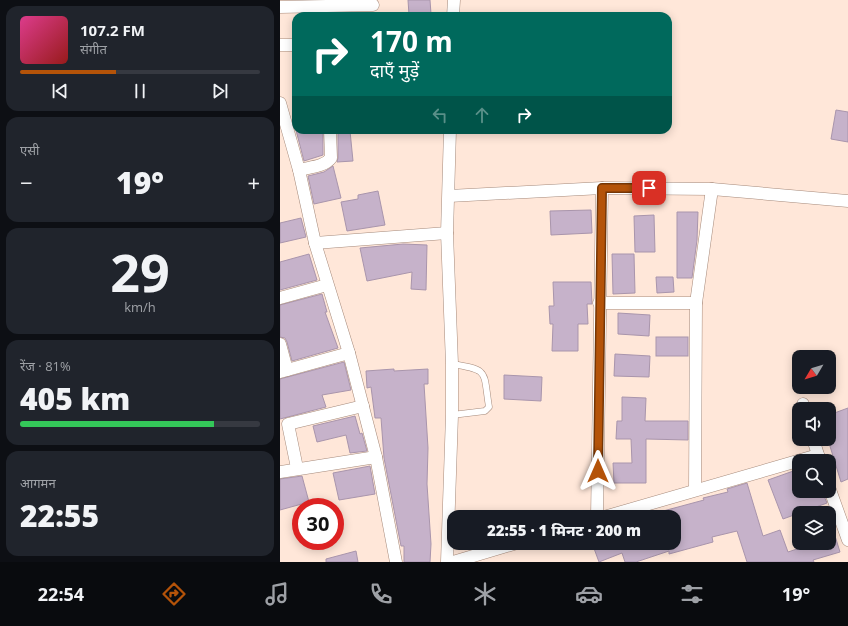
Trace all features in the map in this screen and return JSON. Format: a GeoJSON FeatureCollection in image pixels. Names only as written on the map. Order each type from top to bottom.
{"type":"FeatureCollection","features":[{"type":"Feature","properties":{"kind":"street"},"geometry":{"type":"LineString","coordinates":[[453,12],[454,0]]}},
{"type":"Feature","properties":{"kind":"street"},"geometry":{"type":"LineString","coordinates":[[280,7],[373,5]]}},
{"type":"Feature","properties":{"kind":"street"},"geometry":{"type":"LineString","coordinates":[[280,45],[292,45]]}},
{"type":"Feature","properties":{"kind":"street"},"geometry":{"type":"LineString","coordinates":[[280,103],[299,170],[315,243],[349,354],[376,457],[396,562]]}},
{"type":"Feature","properties":{"kind":"street"},"geometry":{"type":"LineString","coordinates":[[299,170],[322,165],[332,158],[330,134]]}},
{"type":"Feature","properties":{"kind":"street"},"geometry":{"type":"LineString","coordinates":[[447,562],[452,414],[452,364],[447,233],[450,134]]}},
{"type":"Feature","properties":{"kind":"street"},"geometry":{"type":"LineString","coordinates":[[449,196],[602,188],[712,189],[848,201]]}},
{"type":"Feature","properties":{"kind":"street"},"geometry":{"type":"LineString","coordinates":[[597,510],[599,303],[602,188]]}},
{"type":"Feature","properties":{"kind":"street"},"geometry":{"type":"LineString","coordinates":[[695,490],[696,303],[712,189]]}},
{"type":"Feature","properties":{"kind":"street"},"geometry":{"type":"LineString","coordinates":[[315,243],[447,233]]}},
{"type":"Feature","properties":{"kind":"street"},"geometry":{"type":"LineString","coordinates":[[280,298],[327,285]]}},
{"type":"Feature","properties":{"kind":"street"},"geometry":{"type":"LineString","coordinates":[[599,303],[696,303]]}},
{"type":"Feature","properties":{"kind":"street"},"geometry":{"type":"LineString","coordinates":[[280,344],[284,371],[349,354]]}},
{"type":"Feature","properties":{"kind":"street"},"geometry":{"type":"LineString","coordinates":[[297,468],[288,424],[363,406]]}},
{"type":"Feature","properties":{"kind":"street"},"geometry":{"type":"LineString","coordinates":[[280,472],[297,468],[376,457]]}},
{"type":"Feature","properties":{"kind":"street"},"geometry":{"type":"LineString","coordinates":[[628,510],[695,490],[792,465]]}},
{"type":"Feature","properties":{"kind":"street"},"geometry":{"type":"LineString","coordinates":[[833,498],[848,540]]}},
{"type":"Feature","properties":{"kind":"street"},"geometry":{"type":"LineString","coordinates":[[452,562],[493,550]]}},
{"type":"Feature","properties":{"kind":"lane"},"geometry":{"type":"LineString","coordinates":[[452,364],[476,368],[481,371],[484,376],[489,407],[486,411],[452,414]]}},
{"type":"Feature","properties":{"kind":"building"},"geometry":{"type":"Polygon","coordinates":[[[408,0],[430,0],[431,12],[409,12],[408,0]]]}},
{"type":"Feature","properties":{"kind":"building"},"geometry":{"type":"Polygon","coordinates":[[[836,110],[848,112],[848,142],[831,139],[836,110]]]}},
{"type":"Feature","properties":{"kind":"building"},"geometry":{"type":"Polygon","coordinates":[[[297,134],[323,134],[323,155],[304,161],[297,134]]]}},
{"type":"Feature","properties":{"kind":"building"},"geometry":{"type":"Polygon","coordinates":[[[338,134],[350,134],[353,161],[337,162],[338,134]]]}},
{"type":"Feature","properties":{"kind":"building"},"geometry":{"type":"Polygon","coordinates":[[[333,166],[341,198],[314,204],[308,176],[324,172],[333,166]]]}},
{"type":"Feature","properties":{"kind":"building"},"geometry":{"type":"Polygon","coordinates":[[[378,191],[385,225],[347,231],[341,202],[358,199],[358,195],[378,191]]]}},
{"type":"Feature","properties":{"kind":"building"},"geometry":{"type":"Polygon","coordinates":[[[591,210],[592,233],[551,235],[550,211],[591,210]]]}},
{"type":"Feature","properties":{"kind":"building"},"geometry":{"type":"Polygon","coordinates":[[[677,212],[698,212],[697,240],[692,278],[677,278],[677,212]]]}},
{"type":"Feature","properties":{"kind":"building"},"geometry":{"type":"Polygon","coordinates":[[[654,215],[655,252],[635,252],[634,216],[654,215]]]}},
{"type":"Feature","properties":{"kind":"building"},"geometry":{"type":"Polygon","coordinates":[[[301,218],[306,237],[280,243],[280,223],[301,218]]]}},
{"type":"Feature","properties":{"kind":"building"},"geometry":{"type":"Polygon","coordinates":[[[403,244],[427,245],[426,290],[411,289],[412,272],[367,281],[360,248],[403,244]]]}},
{"type":"Feature","properties":{"kind":"building"},"geometry":{"type":"Polygon","coordinates":[[[309,254],[317,280],[280,290],[280,262],[309,254]]]}},
{"type":"Feature","properties":{"kind":"building"},"geometry":{"type":"Polygon","coordinates":[[[612,254],[634,254],[635,293],[613,294],[612,254]]]}},
{"type":"Feature","properties":{"kind":"building"},"geometry":{"type":"Polygon","coordinates":[[[656,277],[673,277],[674,292],[657,293],[656,277]]]}},
{"type":"Feature","properties":{"kind":"building"},"geometry":{"type":"Polygon","coordinates":[[[553,282],[591,282],[592,304],[587,304],[588,324],[578,324],[578,351],[552,351],[553,324],[550,324],[549,306],[554,306],[553,282]]]}},
{"type":"Feature","properties":{"kind":"building"},"geometry":{"type":"Polygon","coordinates":[[[322,294],[327,312],[325,312],[338,348],[292,361],[285,338],[280,337],[280,305],[322,294]]]}},
{"type":"Feature","properties":{"kind":"building"},"geometry":{"type":"Polygon","coordinates":[[[618,313],[650,315],[649,336],[618,334],[618,313]]]}},
{"type":"Feature","properties":{"kind":"building"},"geometry":{"type":"Polygon","coordinates":[[[656,337],[688,337],[688,356],[656,356],[656,337]]]}},
{"type":"Feature","properties":{"kind":"building"},"geometry":{"type":"Polygon","coordinates":[[[615,354],[650,356],[649,377],[614,376],[615,354]]]}},
{"type":"Feature","properties":{"kind":"building"},"geometry":{"type":"Polygon","coordinates":[[[344,362],[351,390],[322,395],[326,407],[280,419],[280,379],[344,362]]]}},
{"type":"Feature","properties":{"kind":"building"},"geometry":{"type":"Polygon","coordinates":[[[394,369],[394,371],[428,369],[428,384],[424,384],[428,448],[427,484],[431,544],[430,562],[404,562],[404,546],[401,546],[384,458],[381,418],[375,418],[371,387],[367,388],[366,371],[394,369]]]}},
{"type":"Feature","properties":{"kind":"building"},"geometry":{"type":"Polygon","coordinates":[[[504,375],[542,377],[541,401],[504,399],[504,375]]]}},
{"type":"Feature","properties":{"kind":"building"},"geometry":{"type":"Polygon","coordinates":[[[622,397],[646,398],[645,421],[688,421],[688,440],[646,439],[646,483],[614,483],[613,463],[632,463],[631,439],[616,439],[617,421],[622,421],[622,397]]]}},
{"type":"Feature","properties":{"kind":"building"},"geometry":{"type":"Polygon","coordinates":[[[848,408],[848,479],[841,482],[836,466],[836,454],[832,454],[830,446],[836,446],[836,412],[848,408]]]}},
{"type":"Feature","properties":{"kind":"building"},"geometry":{"type":"Polygon","coordinates":[[[355,416],[367,451],[350,453],[346,435],[317,442],[313,426],[355,416]]]}},
{"type":"Feature","properties":{"kind":"building"},"geometry":{"type":"Polygon","coordinates":[[[370,466],[375,494],[344,499],[339,498],[333,473],[370,466]]]}},
{"type":"Feature","properties":{"kind":"building"},"geometry":{"type":"Polygon","coordinates":[[[792,471],[792,498],[825,498],[827,503],[819,506],[792,506],[792,516],[783,519],[768,480],[792,471]]]}},
{"type":"Feature","properties":{"kind":"building"},"geometry":{"type":"Polygon","coordinates":[[[302,476],[308,498],[292,498],[292,507],[280,510],[280,479],[302,476]]]}},
{"type":"Feature","properties":{"kind":"building"},"geometry":{"type":"Polygon","coordinates":[[[747,483],[763,536],[780,530],[788,552],[794,550],[836,550],[836,539],[840,552],[813,560],[814,562],[747,562],[737,531],[712,537],[713,542],[669,554],[669,551],[636,562],[625,562],[622,553],[599,562],[595,550],[681,550],[681,510],[667,510],[704,500],[703,498],[728,492],[727,489],[747,483]]]}},
{"type":"Feature","properties":{"kind":"building"},"geometry":{"type":"Polygon","coordinates":[[[356,551],[358,562],[326,562],[326,559],[356,551]]]}},
{"type":"Feature","properties":{"kind":"route"},"geometry":{"type":"LineString","coordinates":[[598,471],[599,303],[602,188],[649,188]]}}]}
